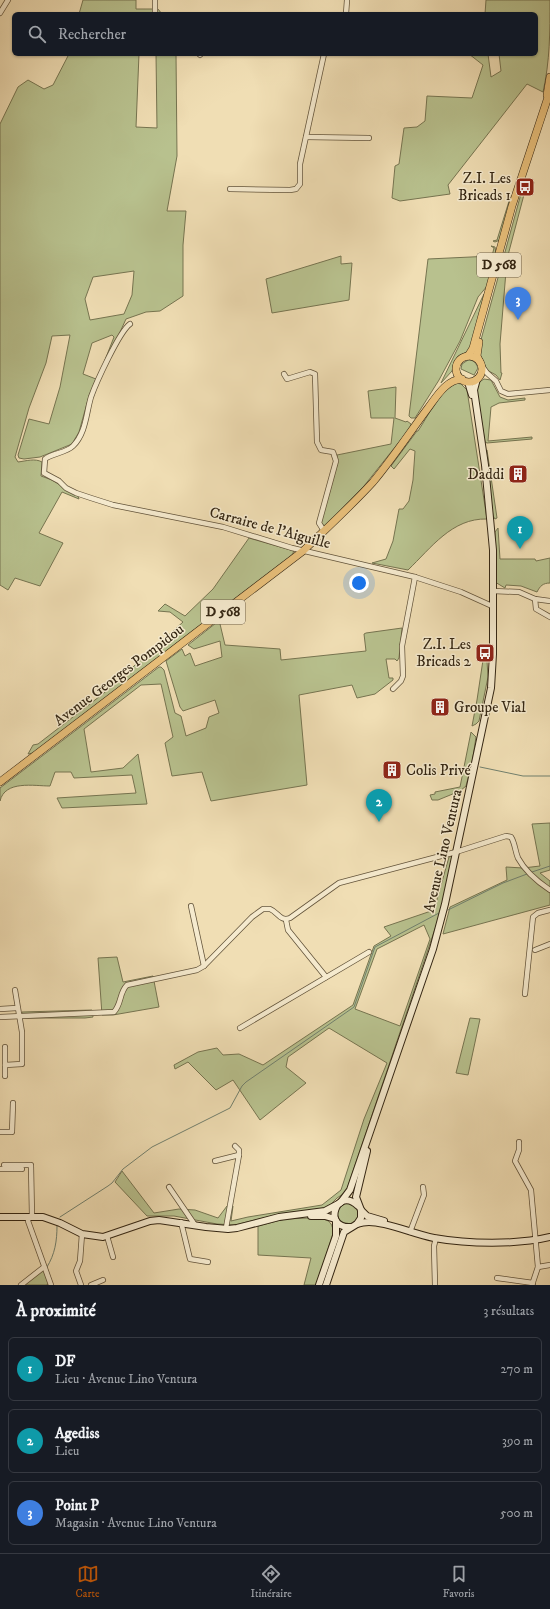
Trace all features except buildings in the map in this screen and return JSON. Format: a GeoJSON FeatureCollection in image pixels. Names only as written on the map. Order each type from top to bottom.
{"type":"FeatureCollection","features":[{"type":"Feature","properties":{"kind":"main road","name":"D 568"},"geometry":{"type":"LineString","coordinates":[[535,135],[550,77]]}},
{"type":"Feature","properties":{"kind":"main road","name":"D 568"},"geometry":{"type":"LineString","coordinates":[[468,356],[473,348],[500,247],[550,91]]}},
{"type":"Feature","properties":{"kind":"main road","name":"D 568"},"geometry":{"type":"LineString","coordinates":[[481,364],[477,356],[477,346],[517,193]]}},
{"type":"Feature","properties":{"kind":"main road"},"geometry":{"type":"LineString","coordinates":[[468,356],[474,357],[481,364],[482,371],[478,378],[465,380],[458,375],[457,367],[461,359],[468,356]]}},
{"type":"Feature","properties":{"kind":"main road","name":"Avenue Georges Pompidou"},"geometry":{"type":"LineString","coordinates":[[0,782],[303,551],[373,482],[396,454],[440,388],[457,367]]}},
{"type":"Feature","properties":{"kind":"main road","name":"Avenue Lino Ventura"},"geometry":{"type":"LineString","coordinates":[[340,1202],[350,1190],[433,949],[446,904],[491,688],[493,654],[493,550],[474,390],[478,378]]}},
{"type":"Feature","properties":{"kind":"main road","name":"Avenue Georges Pompidou"},"geometry":{"type":"LineString","coordinates":[[421,417],[446,386],[454,381],[465,380]]}},
{"type":"Feature","properties":{"kind":"main road","name":"Avenue Lino Ventura"},"geometry":{"type":"LineString","coordinates":[[465,380],[472,393],[486,484]]}},
{"type":"Feature","properties":{"kind":"main road","name":"Avenue Lino Ventura"},"geometry":{"type":"LineString","coordinates":[[360,1208],[356,1197],[357,1190],[374,1120]]}},
{"type":"Feature","properties":{"kind":"main road"},"geometry":{"type":"LineString","coordinates":[[0,1217],[43,1217],[60,1223],[82,1234],[94,1237],[107,1236],[150,1221],[159,1220],[195,1225],[237,1228],[294,1215],[325,1211],[340,1202],[348,1200],[360,1208],[368,1216],[382,1220],[390,1225]]}},
{"type":"Feature","properties":{"kind":"main road"},"geometry":{"type":"LineString","coordinates":[[319,1285],[336,1236],[334,1210],[340,1202]]}},
{"type":"Feature","properties":{"kind":"main road"},"geometry":{"type":"LineString","coordinates":[[294,1215],[325,1216],[335,1220],[342,1226],[354,1226],[361,1218],[360,1208]]}},
{"type":"Feature","properties":{"kind":"main road"},"geometry":{"type":"LineString","coordinates":[[326,1285],[345,1231],[354,1226],[368,1222],[390,1225],[410,1232],[436,1238],[504,1242],[535,1240],[550,1237]]}},
{"type":"Feature","properties":{"kind":"street"},"geometry":{"type":"LineString","coordinates":[[0,13],[8,0]]}},
{"type":"Feature","properties":{"kind":"street"},"geometry":{"type":"LineString","coordinates":[[154,12],[155,0]]}},
{"type":"Feature","properties":{"kind":"street"},"geometry":{"type":"LineString","coordinates":[[346,12],[347,0]]}},
{"type":"Feature","properties":{"kind":"street"},"geometry":{"type":"LineString","coordinates":[[230,190],[290,190],[296,189],[300,184],[300,164],[324,56]]}},
{"type":"Feature","properties":{"kind":"street"},"geometry":{"type":"LineString","coordinates":[[306,137],[369,138]]}},
{"type":"Feature","properties":{"kind":"street","name":"Carraire de l'Aiguille"},"geometry":{"type":"LineString","coordinates":[[130,324],[118,337],[91,397],[80,437],[72,447],[66,451],[51,455],[45,459],[44,473],[76,493],[113,505],[223,527],[303,551],[415,577],[461,592],[492,606]]}},
{"type":"Feature","properties":{"kind":"street"},"geometry":{"type":"LineString","coordinates":[[481,364],[496,381],[500,391],[506,393],[550,390]]}},
{"type":"Feature","properties":{"kind":"street"},"geometry":{"type":"LineString","coordinates":[[284,374],[287,379],[310,372],[315,374],[317,442],[321,450],[333,452],[336,461],[319,523],[324,531]]}},
{"type":"Feature","properties":{"kind":"street"},"geometry":{"type":"LineString","coordinates":[[478,378],[491,377]]}},
{"type":"Feature","properties":{"kind":"street"},"geometry":{"type":"LineString","coordinates":[[393,689],[401,681],[403,676],[402,646],[415,577]]}},
{"type":"Feature","properties":{"kind":"street"},"geometry":{"type":"LineString","coordinates":[[493,591],[519,592],[535,599],[550,601]]}},
{"type":"Feature","properties":{"kind":"street"},"geometry":{"type":"LineString","coordinates":[[535,599],[535,607],[539,612],[550,617]]}},
{"type":"Feature","properties":{"kind":"street"},"geometry":{"type":"LineString","coordinates":[[0,1017],[114,1012],[120,1006],[123,989],[127,985],[197,970],[204,966],[252,917],[263,909],[270,910],[282,919],[286,920],[339,883],[456,852],[506,836],[510,837],[513,841],[523,865],[535,879],[550,890]]}},
{"type":"Feature","properties":{"kind":"street"},"geometry":{"type":"LineString","coordinates":[[191,906],[204,966]]}},
{"type":"Feature","properties":{"kind":"street"},"geometry":{"type":"LineString","coordinates":[[525,994],[533,917],[550,910]]}},
{"type":"Feature","properties":{"kind":"street"},"geometry":{"type":"LineString","coordinates":[[286,920],[288,930],[326,977]]}},
{"type":"Feature","properties":{"kind":"street"},"geometry":{"type":"LineString","coordinates":[[535,950],[550,944]]}},
{"type":"Feature","properties":{"kind":"street"},"geometry":{"type":"LineString","coordinates":[[240,1028],[369,952]]}},
{"type":"Feature","properties":{"kind":"street"},"geometry":{"type":"LineString","coordinates":[[5,1065],[22,1064],[22,1032],[15,990]]}},
{"type":"Feature","properties":{"kind":"street"},"geometry":{"type":"LineString","coordinates":[[0,1009],[18,1008]]}},
{"type":"Feature","properties":{"kind":"street"},"geometry":{"type":"LineString","coordinates":[[5,1048],[6,1076]]}},
{"type":"Feature","properties":{"kind":"street"},"geometry":{"type":"LineString","coordinates":[[0,1132],[12,1132],[13,1102]]}},
{"type":"Feature","properties":{"kind":"street"},"geometry":{"type":"LineString","coordinates":[[497,1278],[533,1284],[538,1267],[530,1190],[516,1161],[519,1150],[519,1142]]}},
{"type":"Feature","properties":{"kind":"street"},"geometry":{"type":"LineString","coordinates":[[226,1228],[240,1150],[235,1146]]}},
{"type":"Feature","properties":{"kind":"street"},"geometry":{"type":"LineString","coordinates":[[215,1161],[239,1155]]}},
{"type":"Feature","properties":{"kind":"street"},"geometry":{"type":"LineString","coordinates":[[4,1165],[31,1165],[30,1217],[28,1221],[51,1285]]}},
{"type":"Feature","properties":{"kind":"street"},"geometry":{"type":"LineString","coordinates":[[0,1169],[22,1169]]}},
{"type":"Feature","properties":{"kind":"street"},"geometry":{"type":"LineString","coordinates":[[169,1187],[195,1225]]}},
{"type":"Feature","properties":{"kind":"street"},"geometry":{"type":"LineString","coordinates":[[410,1232],[424,1195],[423,1187]]}},
{"type":"Feature","properties":{"kind":"street"},"geometry":{"type":"LineString","coordinates":[[181,1222],[190,1259],[208,1262]]}},
{"type":"Feature","properties":{"kind":"street"},"geometry":{"type":"LineString","coordinates":[[81,1285],[76,1271],[80,1261],[82,1234]]}},
{"type":"Feature","properties":{"kind":"street"},"geometry":{"type":"LineString","coordinates":[[107,1236],[113,1258]]}},
{"type":"Feature","properties":{"kind":"street"},"geometry":{"type":"LineString","coordinates":[[435,1285],[434,1246],[436,1238]]}},
{"type":"Feature","properties":{"kind":"street"},"geometry":{"type":"LineString","coordinates":[[538,1267],[550,1264]]}},
{"type":"Feature","properties":{"kind":"street"},"geometry":{"type":"LineString","coordinates":[[21,1285],[44,1268]]}},
{"type":"Feature","properties":{"kind":"street"},"geometry":{"type":"LineString","coordinates":[[91,1285],[102,1280]]}},
{"type":"Feature","properties":{"kind":"green space"},"geometry":{"type":"Polygon","coordinates":[[[83,0],[136,0],[136,9],[158,9],[160,12],[80,12],[83,0]]]}},
{"type":"Feature","properties":{"kind":"green space"},"geometry":{"type":"Polygon","coordinates":[[[486,0],[550,0],[550,35],[543,92],[527,84],[448,185],[450,194],[400,201],[392,198],[395,166],[399,164],[404,128],[417,127],[425,121],[427,96],[472,98],[483,65],[472,56],[488,56],[491,77],[501,71],[499,56],[538,56],[538,12],[485,12],[486,0]]]}},
{"type":"Feature","properties":{"kind":"green space"},"geometry":{"type":"Polygon","coordinates":[[[68,56],[139,56],[136,127],[157,128],[156,56],[176,56],[177,156],[167,211],[186,211],[183,245],[183,296],[160,311],[146,312],[126,319],[105,365],[103,365],[114,337],[112,335],[92,343],[83,374],[96,379],[89,396],[79,432],[72,444],[40,457],[24,459],[19,458],[18,455],[29,419],[49,424],[60,387],[70,335],[52,336],[46,363],[29,408],[15,457],[18,462],[33,460],[42,462],[41,476],[52,480],[78,496],[79,499],[62,492],[39,533],[63,543],[40,586],[15,578],[8,590],[0,585],[0,124],[18,87],[28,80],[44,89],[53,85],[68,56]],[[134,271],[93,277],[85,299],[90,320],[124,314],[132,295],[134,271]]]}},
{"type":"Feature","properties":{"kind":"green space"},"geometry":{"type":"Polygon","coordinates":[[[534,182],[533,187],[526,187],[534,182]]]}},
{"type":"Feature","properties":{"kind":"green space"},"geometry":{"type":"Polygon","coordinates":[[[526,187],[507,259],[500,344],[502,373],[500,380],[496,375],[487,370],[479,347],[522,190],[526,187]]]}},
{"type":"Feature","properties":{"kind":"green space"},"geometry":{"type":"Polygon","coordinates":[[[509,195],[512,200],[500,240],[495,242],[493,241],[497,240],[510,198],[509,195]]]}},
{"type":"Feature","properties":{"kind":"green space"},"geometry":{"type":"Polygon","coordinates":[[[491,246],[495,247],[496,253],[488,285],[478,297],[460,341],[439,380],[415,418],[411,418],[409,416],[428,259],[492,256],[494,248],[491,246]]]}},
{"type":"Feature","properties":{"kind":"green space"},"geometry":{"type":"Polygon","coordinates":[[[341,256],[341,264],[352,263],[349,300],[272,313],[266,279],[341,256]]]}},
{"type":"Feature","properties":{"kind":"green space"},"geometry":{"type":"Polygon","coordinates":[[[484,294],[471,347],[467,352],[458,356],[454,362],[452,371],[441,383],[484,294]]]}},
{"type":"Feature","properties":{"kind":"green space"},"geometry":{"type":"Polygon","coordinates":[[[468,360],[474,362],[478,368],[474,375],[461,369],[462,364],[468,360]]]}},
{"type":"Feature","properties":{"kind":"green space"},"geometry":{"type":"Polygon","coordinates":[[[484,379],[491,380],[500,397],[508,400],[525,398],[525,400],[499,403],[491,407],[488,441],[532,437],[532,439],[485,442],[476,389],[478,383],[484,379]]]}},
{"type":"Feature","properties":{"kind":"green space"},"geometry":{"type":"Polygon","coordinates":[[[456,383],[461,384],[467,390],[487,519],[463,523],[453,529],[434,544],[408,570],[372,563],[386,559],[393,541],[399,509],[403,509],[409,501],[413,480],[415,451],[410,449],[394,469],[391,466],[418,431],[439,398],[456,383]]]}},
{"type":"Feature","properties":{"kind":"green space"},"geometry":{"type":"Polygon","coordinates":[[[396,387],[395,418],[406,422],[407,421],[411,424],[411,427],[364,486],[325,526],[321,521],[337,465],[337,455],[391,444],[394,418],[371,418],[368,391],[396,387]]]}},
{"type":"Feature","properties":{"kind":"green space"},"geometry":{"type":"Polygon","coordinates":[[[487,450],[497,518],[495,519],[493,516],[485,455],[485,451],[487,450]]]}},
{"type":"Feature","properties":{"kind":"green space"},"geometry":{"type":"Polygon","coordinates":[[[498,528],[500,559],[535,559],[536,561],[550,558],[550,583],[542,585],[537,592],[521,586],[506,585],[505,588],[495,582],[495,532],[498,528]]]}},
{"type":"Feature","properties":{"kind":"green space"},"geometry":{"type":"Polygon","coordinates":[[[249,538],[294,551],[292,555],[33,753],[28,754],[33,745],[38,744],[104,693],[183,622],[170,612],[158,611],[165,604],[185,616],[213,589],[249,538]]]}},
{"type":"Feature","properties":{"kind":"green space"},"geometry":{"type":"Polygon","coordinates":[[[225,616],[227,618],[220,624],[225,645],[280,649],[281,660],[366,651],[364,634],[402,628],[399,658],[397,661],[395,659],[386,659],[389,678],[393,678],[393,680],[375,694],[357,698],[352,685],[299,695],[307,785],[211,801],[202,772],[172,776],[165,743],[173,737],[161,684],[141,685],[84,729],[91,772],[123,768],[138,754],[147,804],[62,808],[57,798],[136,793],[132,775],[74,778],[71,772],[55,772],[50,786],[28,785],[14,787],[3,794],[0,801],[0,788],[159,667],[164,670],[175,713],[181,716],[186,736],[206,728],[209,717],[219,713],[215,700],[183,711],[180,707],[166,661],[182,649],[185,656],[190,653],[195,666],[222,657],[220,641],[194,649],[188,645],[225,616]]]}},
{"type":"Feature","properties":{"kind":"green space"},"geometry":{"type":"Polygon","coordinates":[[[483,660],[487,661],[488,677],[479,721],[472,726],[477,700],[483,660]]]}},
{"type":"Feature","properties":{"kind":"green space"},"geometry":{"type":"Polygon","coordinates":[[[471,732],[476,737],[472,763],[466,786],[460,791],[438,800],[432,800],[430,795],[435,794],[435,792],[460,787],[471,732]]]}},
{"type":"Feature","properties":{"kind":"green space"},"geometry":{"type":"Polygon","coordinates":[[[550,823],[550,870],[540,873],[550,881],[550,905],[443,934],[450,907],[507,880],[506,867],[523,868],[540,866],[532,824],[550,823]]]}},
{"type":"Feature","properties":{"kind":"green space"},"geometry":{"type":"Polygon","coordinates":[[[451,856],[453,858],[439,917],[346,1192],[325,1208],[276,1215],[234,1225],[217,1224],[174,1216],[147,1216],[115,1182],[122,1171],[154,1213],[179,1209],[195,1210],[218,1218],[227,1206],[233,1206],[231,1221],[322,1205],[341,1190],[364,1119],[387,1063],[329,1028],[288,1057],[286,1067],[306,1083],[260,1120],[233,1080],[216,1090],[188,1062],[175,1069],[174,1065],[198,1052],[217,1048],[223,1055],[239,1054],[263,1065],[353,1005],[374,946],[391,936],[384,927],[434,910],[449,857],[451,856]],[[424,925],[377,949],[355,1009],[400,1026],[430,939],[424,925]]]}},
{"type":"Feature","properties":{"kind":"green space"},"geometry":{"type":"Polygon","coordinates":[[[117,957],[123,982],[153,976],[159,1007],[113,1015],[102,1015],[98,958],[117,957]]]}},
{"type":"Feature","properties":{"kind":"green space"},"geometry":{"type":"Polygon","coordinates":[[[92,1010],[93,1017],[85,1018],[22,1018],[22,1012],[92,1010]]]}},
{"type":"Feature","properties":{"kind":"green space"},"geometry":{"type":"Polygon","coordinates":[[[470,1018],[480,1019],[468,1075],[456,1073],[470,1018]]]}},
{"type":"Feature","properties":{"kind":"green space"},"geometry":{"type":"Polygon","coordinates":[[[348,1203],[352,1204],[358,1210],[358,1218],[352,1224],[348,1225],[344,1224],[338,1218],[337,1214],[338,1210],[344,1204],[348,1203]]]}},
{"type":"Feature","properties":{"kind":"green space"},"geometry":{"type":"Polygon","coordinates":[[[309,1218],[329,1221],[333,1228],[333,1233],[317,1285],[304,1285],[311,1258],[258,1255],[258,1226],[285,1219],[309,1218]]]}},
{"type":"Feature","properties":{"kind":"green space"},"geometry":{"type":"Polygon","coordinates":[[[43,1269],[49,1284],[24,1285],[43,1269]]]}},
{"type":"Feature","properties":{"kind":"waterway"},"geometry":{"type":"LineString","coordinates":[[480,767],[523,776],[550,776]]}},
{"type":"Feature","properties":{"kind":"waterway"},"geometry":{"type":"LineString","coordinates":[[532,872],[550,866]]}},
{"type":"Feature","properties":{"kind":"waterway"},"geometry":{"type":"LineString","coordinates":[[448,910],[503,883],[527,874]]}},
{"type":"Feature","properties":{"kind":"waterway"},"geometry":{"type":"LineString","coordinates":[[60,1217],[112,1183],[123,1169],[152,1147],[230,1108],[242,1086],[246,1082],[354,1007],[375,947],[439,913]]}},
{"type":"Feature","properties":{"kind":"waterway"},"geometry":{"type":"LineString","coordinates":[[47,1267],[55,1247],[57,1226]]}},
{"type":"Feature","properties":{"kind":"place","name":"Z.I. Les Bricads 1"},"geometry":{"type":"Point","coordinates":[525,187]}},
{"type":"Feature","properties":{"kind":"place","name":"Point P"},"geometry":{"type":"Point","coordinates":[518,320]}},
{"type":"Feature","properties":{"kind":"place","name":"Daddi"},"geometry":{"type":"Point","coordinates":[518,474]}},
{"type":"Feature","properties":{"kind":"place","name":"DF"},"geometry":{"type":"Point","coordinates":[520,549]}},
{"type":"Feature","properties":{"kind":"place","name":"Z.I. Les Bricads 2"},"geometry":{"type":"Point","coordinates":[485,653]}},
{"type":"Feature","properties":{"kind":"place","name":"Groupe Vial"},"geometry":{"type":"Point","coordinates":[440,707]}},
{"type":"Feature","properties":{"kind":"place","name":"Colis Privé"},"geometry":{"type":"Point","coordinates":[392,770]}},
{"type":"Feature","properties":{"kind":"place","name":"Agediss"},"geometry":{"type":"Point","coordinates":[379,822]}}]}
